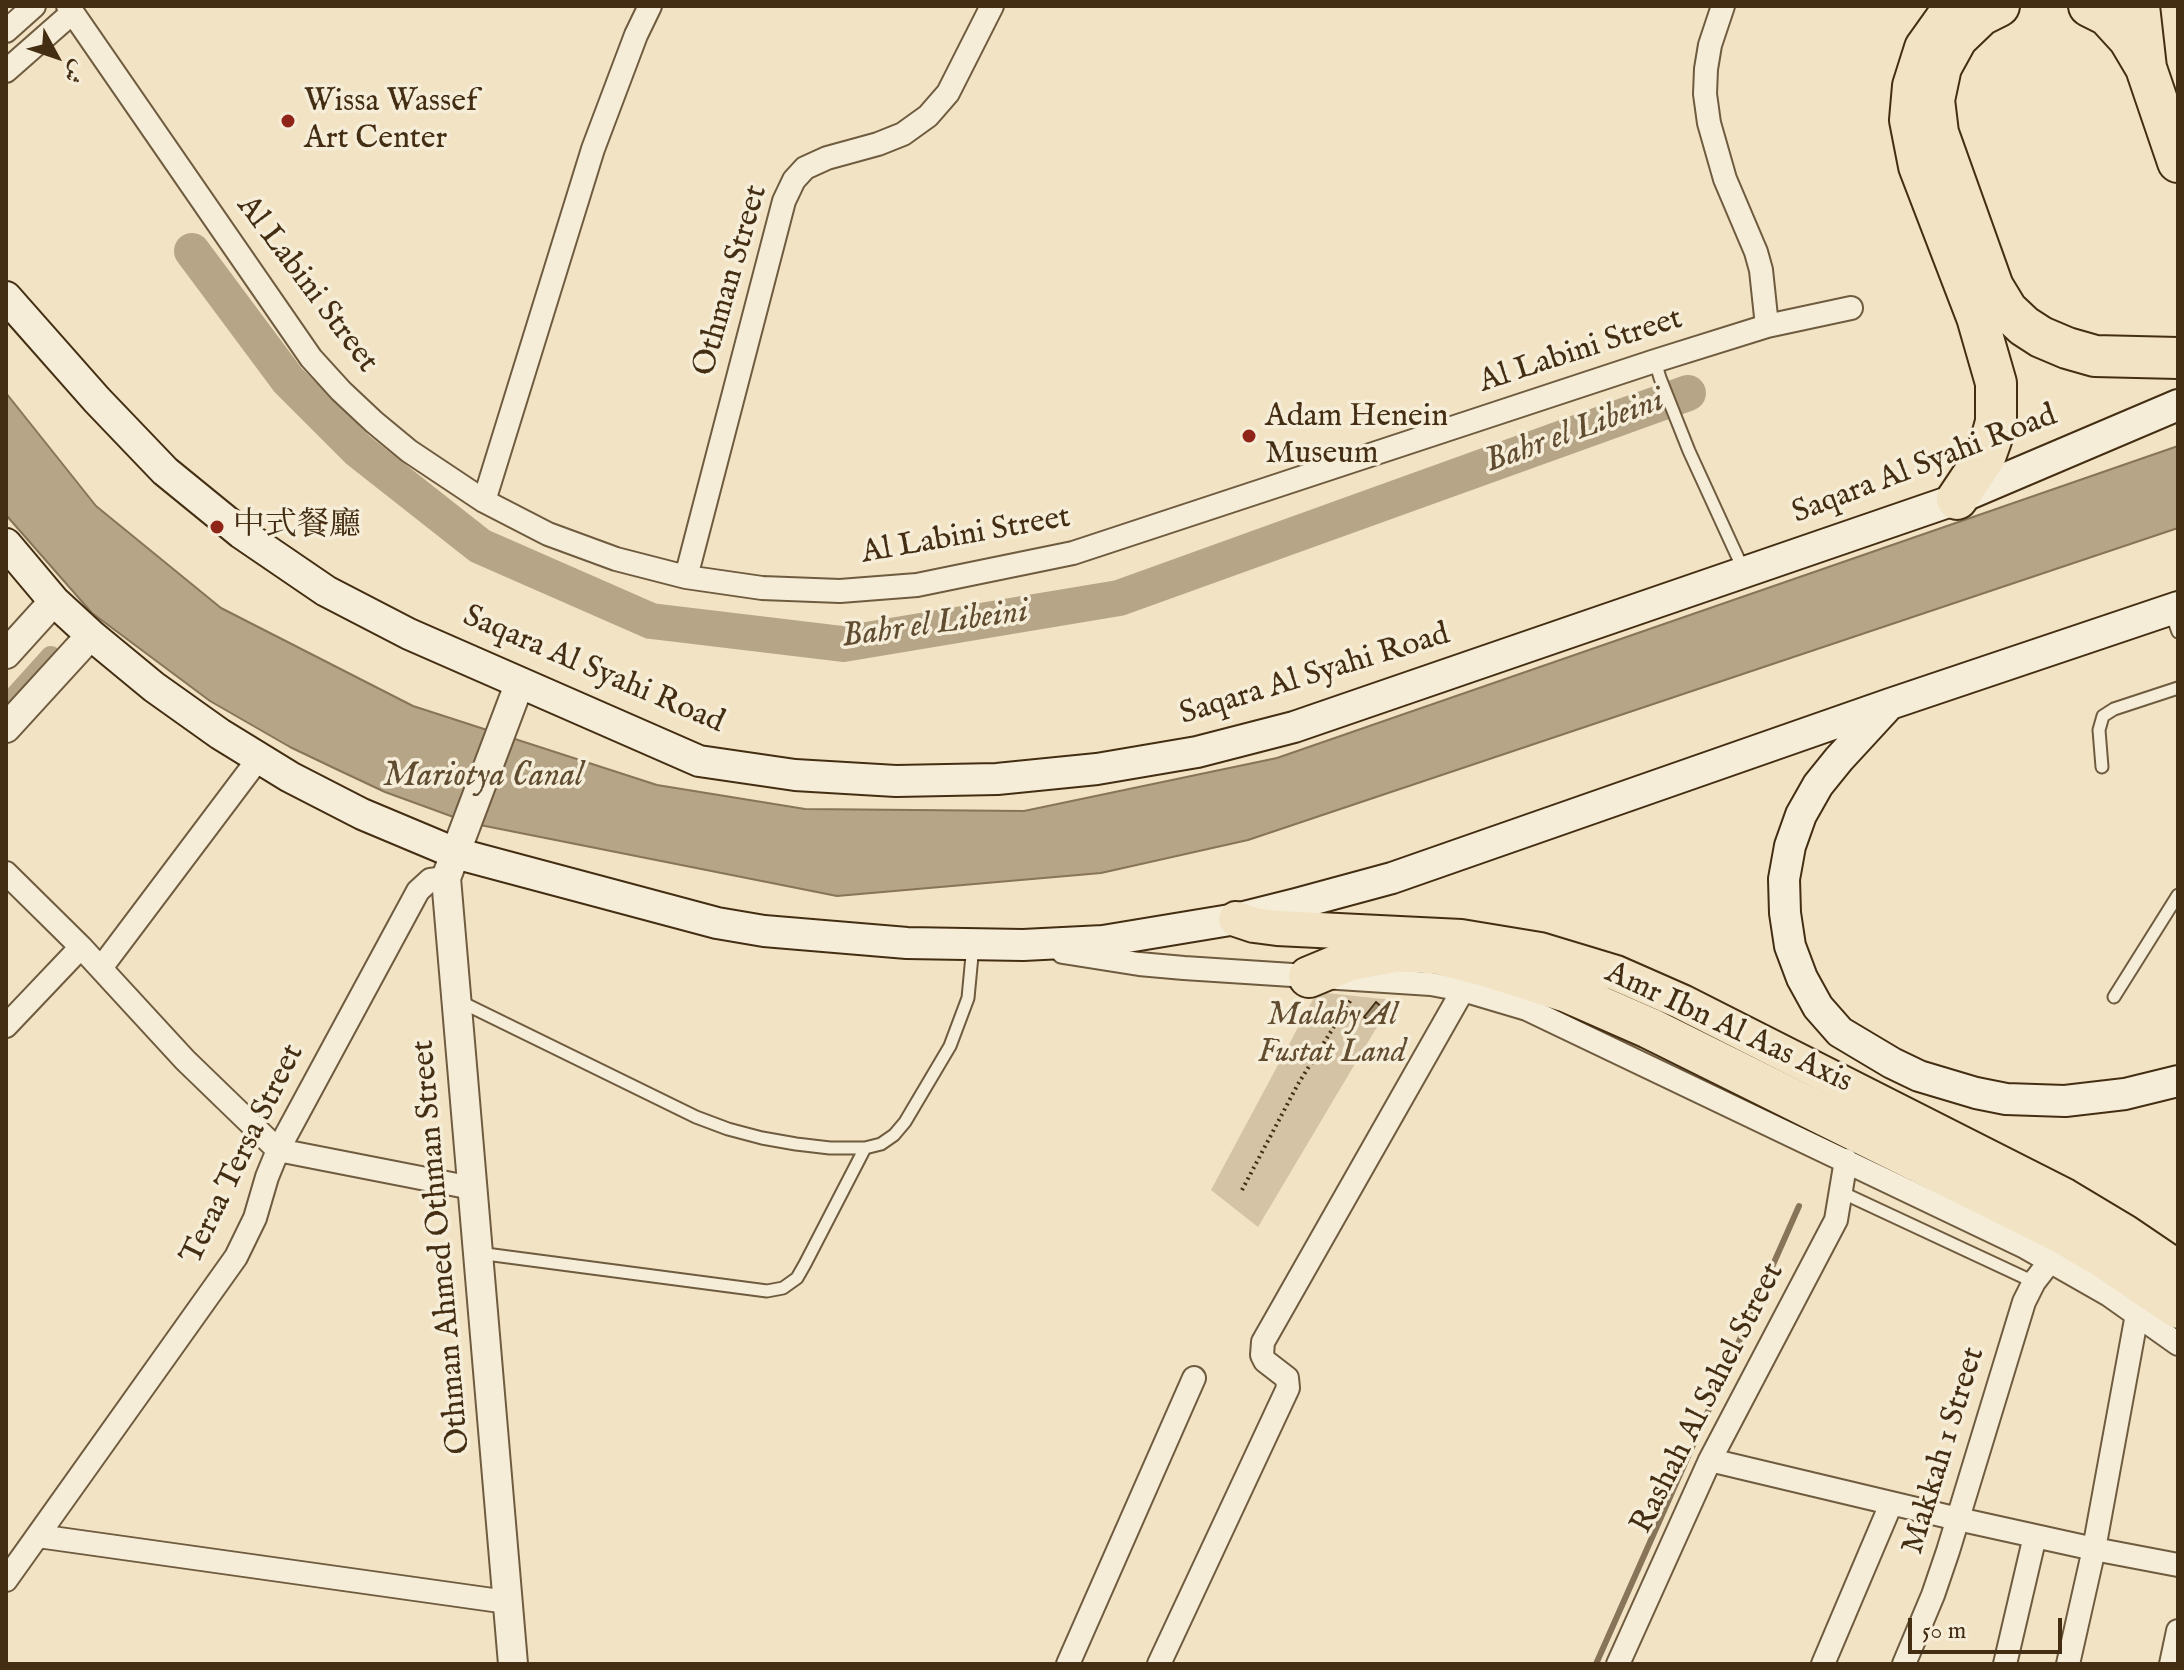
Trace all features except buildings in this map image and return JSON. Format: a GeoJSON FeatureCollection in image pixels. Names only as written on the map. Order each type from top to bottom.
{"type":"FeatureCollection","features":[{"type":"Feature","properties":{"kind":"highway"},"geometry":{"type":"LineString","coordinates":[[1955,6],[1925,48],[1913,86],[1910,120],[1919,166],[1977,317],[1996,383],[1997,403],[1991,440],[1985,457],[1957,499]]}},
{"type":"Feature","properties":{"kind":"highway"},"geometry":{"type":"LineString","coordinates":[[1999,6],[1981,15],[1957,38],[1941,67],[1934,100],[1938,133],[1993,287],[2007,310],[2024,326],[2067,348],[2095,356],[2178,358]]}},
{"type":"Feature","properties":{"kind":"highway"},"geometry":{"type":"LineString","coordinates":[[2089,6],[2107,15],[2129,39],[2146,68],[2178,162]]}},
{"type":"Feature","properties":{"kind":"highway"},"geometry":{"type":"LineString","coordinates":[[2139,6],[2146,68]]}},
{"type":"Feature","properties":{"kind":"highway"},"geometry":{"type":"LineString","coordinates":[[1309,977],[1350,960],[1383,953],[1416,952],[1439,954],[1482,965],[1567,992],[1649,1028],[2032,1217],[2101,1256],[2178,1308]]}},
{"type":"Feature","properties":{"kind":"main road","name":"Saqara Al Syahi Road"},"geometry":{"type":"LineString","coordinates":[[6,297],[165,471],[241,533],[326,591],[516,692],[699,761],[795,775],[896,781],[997,779],[1111,767],[1197,752],[1294,727],[1957,499],[2178,405]]}},
{"type":"Feature","properties":{"kind":"main road"},"geometry":{"type":"LineString","coordinates":[[6,544],[54,601],[154,687],[220,734],[290,777],[362,814],[456,853],[717,923],[811,936],[907,943],[1023,945],[1103,941],[1236,919],[1392,878],[1890,704],[2175,616]]}},
{"type":"Feature","properties":{"kind":"main road"},"geometry":{"type":"LineString","coordinates":[[1890,704],[1818,785],[1801,815],[1790,846],[1784,879],[1786,924],[1790,946],[1802,978],[1818,1007],[1840,1032],[1892,1063],[1919,1076],[1976,1093],[2020,1100],[2065,1101],[2125,1094],[2178,1081]]}},
{"type":"Feature","properties":{"kind":"main road","name":"Amr Ibn Al Aas Axis"},"geometry":{"type":"LineString","coordinates":[[1236,919],[1277,928],[1461,937],[1540,950],[1616,973],[1682,1002],[2065,1196],[2178,1268]]}},
{"type":"Feature","properties":{"kind":"street"},"geometry":{"type":"LineString","coordinates":[[6,31],[34,6]]}},
{"type":"Feature","properties":{"kind":"street"},"geometry":{"type":"LineString","coordinates":[[484,501],[593,149],[650,6]]}},
{"type":"Feature","properties":{"kind":"street","name":"Othman Street"},"geometry":{"type":"LineString","coordinates":[[686,577],[784,201],[794,180],[805,168],[903,134],[928,116],[948,93],[992,6]]}},
{"type":"Feature","properties":{"kind":"street"},"geometry":{"type":"LineString","coordinates":[[1723,6],[1710,45],[1705,94],[1720,165],[1761,270],[1767,326]]}},
{"type":"Feature","properties":{"kind":"street"},"geometry":{"type":"LineString","coordinates":[[6,71],[70,9]]}},
{"type":"Feature","properties":{"kind":"street","name":"Al Labini Street"},"geometry":{"type":"LineString","coordinates":[[70,9],[311,358],[374,422],[409,451],[484,501],[562,539],[616,559],[686,577],[762,588],[840,591],[917,585],[1073,553],[1658,369],[1767,326],[1851,308]]}},
{"type":"Feature","properties":{"kind":"street"},"geometry":{"type":"LineString","coordinates":[[6,654],[54,601]]}},
{"type":"Feature","properties":{"kind":"street"},"geometry":{"type":"LineString","coordinates":[[6,728],[91,635]]}},
{"type":"Feature","properties":{"kind":"street"},"geometry":{"type":"LineString","coordinates":[[456,853],[516,692]]}},
{"type":"Feature","properties":{"kind":"street"},"geometry":{"type":"LineString","coordinates":[[101,968],[259,758]]}},
{"type":"Feature","properties":{"kind":"street","name":"Othman Ahmed Othman Street"},"geometry":{"type":"LineString","coordinates":[[456,853],[456,999],[513,1664]]}},
{"type":"Feature","properties":{"kind":"street","name":"Teraa Tersa Street"},"geometry":{"type":"LineString","coordinates":[[6,1580],[236,1257],[255,1218],[278,1150],[418,891],[456,853]]}},
{"type":"Feature","properties":{"kind":"street"},"geometry":{"type":"LineString","coordinates":[[6,873],[81,947],[185,1060],[278,1150],[472,1188]]}},
{"type":"Feature","properties":{"kind":"street"},"geometry":{"type":"LineString","coordinates":[[1023,945],[1139,964],[1431,984],[1506,1002],[1557,1022],[2051,1260],[2137,1314],[2178,1344]]}},
{"type":"Feature","properties":{"kind":"street"},"geometry":{"type":"LineString","coordinates":[[6,1026],[81,947]]}},
{"type":"Feature","properties":{"kind":"street"},"geometry":{"type":"LineString","coordinates":[[1159,1664],[1288,1388],[1287,1378],[1265,1361],[1263,1342],[1463,990]]}},
{"type":"Feature","properties":{"kind":"street","name":"Rashah Al Sahel Street"},"geometry":{"type":"LineString","coordinates":[[1618,1664],[1710,1460],[1836,1220],[1846,1160]]}},
{"type":"Feature","properties":{"kind":"street","name":"Makkah 1 Street"},"geometry":{"type":"LineString","coordinates":[[1904,1664],[1933,1595],[2024,1302],[2034,1282],[2051,1260]]}},
{"type":"Feature","properties":{"kind":"street"},"geometry":{"type":"LineString","coordinates":[[2068,1664],[2094,1549],[2137,1314]]}},
{"type":"Feature","properties":{"kind":"street"},"geometry":{"type":"LineString","coordinates":[[1068,1664],[1194,1378]]}},
{"type":"Feature","properties":{"kind":"street"},"geometry":{"type":"LineString","coordinates":[[1710,1460],[2094,1549],[2177,1560]]}},
{"type":"Feature","properties":{"kind":"street"},"geometry":{"type":"LineString","coordinates":[[1823,1664],[1891,1504]]}},
{"type":"Feature","properties":{"kind":"street"},"geometry":{"type":"LineString","coordinates":[[38,1536],[507,1602]]}},
{"type":"Feature","properties":{"kind":"street"},"geometry":{"type":"LineString","coordinates":[[2005,1664],[2035,1536]]}},
{"type":"Feature","properties":{"kind":"street"},"geometry":{"type":"LineString","coordinates":[[2171,1664],[2178,1631]]}},
{"type":"Feature","properties":{"kind":"lane"},"geometry":{"type":"LineString","coordinates":[[1658,369],[1689,451],[1744,572]]}},
{"type":"Feature","properties":{"kind":"lane"},"geometry":{"type":"LineString","coordinates":[[2102,767],[2099,730],[2103,716],[2114,709],[2178,688]]}},
{"type":"Feature","properties":{"kind":"lane"},"geometry":{"type":"LineString","coordinates":[[2114,997],[2178,895]]}},
{"type":"Feature","properties":{"kind":"lane"},"geometry":{"type":"LineString","coordinates":[[456,999],[696,1117],[728,1129],[796,1144],[865,1148],[881,1144],[905,1122],[950,1046],[968,998],[973,944]]}},
{"type":"Feature","properties":{"kind":"lane"},"geometry":{"type":"LineString","coordinates":[[478,1253],[767,1291],[783,1288],[797,1278],[865,1148]]}},
{"type":"Feature","properties":{"kind":"lane"},"geometry":{"type":"LineString","coordinates":[[1841,1192],[2034,1282]]}},
{"type":"Feature","properties":{"kind":"path"},"geometry":{"type":"LineString","coordinates":[[1242,1190],[1298,1084],[1364,979]]}},
{"type":"Feature","properties":{"kind":"green space","name":"Malahy Al Fustat Land"},"geometry":{"type":"Polygon","coordinates":[[[1317,992],[1393,1000],[1258,1227],[1211,1190],[1317,992]]]}},
{"type":"Feature","properties":{"kind":"water","name":"Mariotya Canal"},"geometry":{"type":"Polygon","coordinates":[[[6,393],[96,506],[221,608],[413,706],[657,785],[805,809],[1024,811],[1277,758],[2178,446],[2178,528],[1248,840],[1101,873],[837,896],[470,823],[385,792],[290,747],[210,701],[92,613],[6,515],[6,393]]]}},
{"type":"Feature","properties":{"kind":"waterway","name":"Bahr el Libeini"},"geometry":{"type":"LineString","coordinates":[[192,251],[288,380],[358,450],[480,546],[651,621],[843,644],[1119,598],[1688,393]]}},
{"type":"Feature","properties":{"kind":"waterway"},"geometry":{"type":"LineString","coordinates":[[6,707],[51,657]]}},
{"type":"Feature","properties":{"kind":"waterway"},"geometry":{"type":"LineString","coordinates":[[1596,1664],[1799,1206]]}},
{"type":"Feature","properties":{"kind":"place","name":"Wissa Wassef Art Center"},"geometry":{"type":"Point","coordinates":[288,121]}},
{"type":"Feature","properties":{"kind":"place","name":"Adam Henein Museum"},"geometry":{"type":"Point","coordinates":[1249,436]}},
{"type":"Feature","properties":{"kind":"place","name":"中式餐廳"},"geometry":{"type":"Point","coordinates":[217,527]}}]}
